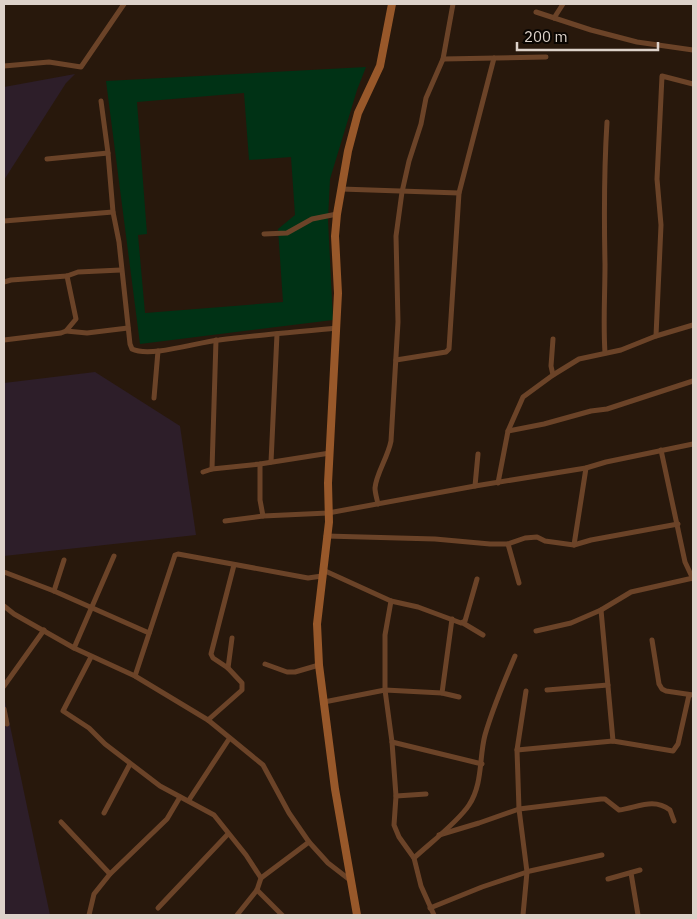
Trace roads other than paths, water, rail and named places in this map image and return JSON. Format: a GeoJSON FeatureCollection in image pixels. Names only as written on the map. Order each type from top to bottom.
{"type":"FeatureCollection","features":[{"type":"Feature","properties":{"kind":"street"},"geometry":{"type":"LineString","coordinates":[[4,66],[49,62],[81,67],[124,4]]}},
{"type":"Feature","properties":{"kind":"street"},"geometry":{"type":"LineString","coordinates":[[357,915],[350,880],[324,702],[319,665],[317,624],[329,522],[330,453],[338,293],[335,236],[340,189],[358,113],[380,66],[392,4]]}},
{"type":"Feature","properties":{"kind":"street"},"geometry":{"type":"LineString","coordinates":[[378,504],[375,490],[376,483],[391,441],[398,322],[396,236],[402,192],[409,161],[421,124],[426,98],[442,59],[453,4]]}},
{"type":"Feature","properties":{"kind":"street"},"geometry":{"type":"LineString","coordinates":[[554,18],[563,4]]}},
{"type":"Feature","properties":{"kind":"street"},"geometry":{"type":"LineString","coordinates":[[536,12],[637,42],[693,50]]}},
{"type":"Feature","properties":{"kind":"street"},"geometry":{"type":"LineString","coordinates":[[442,59],[546,57]]}},
{"type":"Feature","properties":{"kind":"street"},"geometry":{"type":"LineString","coordinates":[[396,360],[446,352],[449,349],[460,193],[494,58]]}},
{"type":"Feature","properties":{"kind":"street"},"geometry":{"type":"LineString","coordinates":[[656,336],[661,225],[658,170],[662,76],[693,84]]}},
{"type":"Feature","properties":{"kind":"street"},"geometry":{"type":"LineString","coordinates":[[101,101],[113,212],[119,242],[132,349],[141,352],[158,351],[216,340],[337,328]]}},
{"type":"Feature","properties":{"kind":"street"},"geometry":{"type":"LineString","coordinates":[[605,353],[603,319],[604,174],[607,122]]}},
{"type":"Feature","properties":{"kind":"street"},"geometry":{"type":"LineString","coordinates":[[47,159],[108,153]]}},
{"type":"Feature","properties":{"kind":"street"},"geometry":{"type":"LineString","coordinates":[[340,189],[460,193]]}},
{"type":"Feature","properties":{"kind":"street"},"geometry":{"type":"LineString","coordinates":[[4,221],[113,212]]}},
{"type":"Feature","properties":{"kind":"street"},"geometry":{"type":"LineString","coordinates":[[264,234],[287,233],[312,219],[337,214]]}},
{"type":"Feature","properties":{"kind":"street"},"geometry":{"type":"LineString","coordinates":[[4,282],[67,276],[78,272],[121,270]]}},
{"type":"Feature","properties":{"kind":"street"},"geometry":{"type":"LineString","coordinates":[[66,331],[76,319],[67,276]]}},
{"type":"Feature","properties":{"kind":"street"},"geometry":{"type":"LineString","coordinates":[[498,483],[508,431],[523,397],[579,359],[622,350],[656,336],[693,325]]}},
{"type":"Feature","properties":{"kind":"street"},"geometry":{"type":"LineString","coordinates":[[4,340],[66,331],[87,332],[128,328]]}},
{"type":"Feature","properties":{"kind":"street"},"geometry":{"type":"LineString","coordinates":[[271,462],[277,334]]}},
{"type":"Feature","properties":{"kind":"street"},"geometry":{"type":"LineString","coordinates":[[553,375],[550,366],[554,338]]}},
{"type":"Feature","properties":{"kind":"street"},"geometry":{"type":"LineString","coordinates":[[212,469],[216,340]]}},
{"type":"Feature","properties":{"kind":"street"},"geometry":{"type":"LineString","coordinates":[[154,398],[158,351]]}},
{"type":"Feature","properties":{"kind":"street"},"geometry":{"type":"LineString","coordinates":[[508,431],[606,409],[693,380]]}},
{"type":"Feature","properties":{"kind":"street"},"geometry":{"type":"LineString","coordinates":[[225,521],[262,516],[328,513],[586,468],[693,444]]}},
{"type":"Feature","properties":{"kind":"street"},"geometry":{"type":"LineString","coordinates":[[536,631],[564,625],[601,610],[632,592],[693,579],[685,562],[661,450]]}},
{"type":"Feature","properties":{"kind":"street"},"geometry":{"type":"LineString","coordinates":[[203,472],[212,469],[330,453]]}},
{"type":"Feature","properties":{"kind":"street"},"geometry":{"type":"LineString","coordinates":[[475,486],[478,454]]}},
{"type":"Feature","properties":{"kind":"street"},"geometry":{"type":"LineString","coordinates":[[260,464],[262,516]]}},
{"type":"Feature","properties":{"kind":"street"},"geometry":{"type":"LineString","coordinates":[[574,545],[586,468]]}},
{"type":"Feature","properties":{"kind":"street"},"geometry":{"type":"LineString","coordinates":[[326,536],[435,538],[490,544],[508,544],[525,538],[538,537],[545,541],[574,545],[591,540],[678,524]]}},
{"type":"Feature","properties":{"kind":"street"},"geometry":{"type":"LineString","coordinates":[[508,544],[519,583]]}},
{"type":"Feature","properties":{"kind":"street"},"geometry":{"type":"LineString","coordinates":[[135,676],[175,555],[187,555],[308,578],[322,573],[391,601],[464,623],[483,635]]}},
{"type":"Feature","properties":{"kind":"street"},"geometry":{"type":"LineString","coordinates":[[74,648],[114,556]]}},
{"type":"Feature","properties":{"kind":"street"},"geometry":{"type":"LineString","coordinates":[[54,591],[64,560]]}},
{"type":"Feature","properties":{"kind":"street"},"geometry":{"type":"LineString","coordinates":[[208,720],[242,690],[242,683],[228,668],[213,658],[211,650],[234,565]]}},
{"type":"Feature","properties":{"kind":"street"},"geometry":{"type":"LineString","coordinates":[[4,572],[54,591],[149,633]]}},
{"type":"Feature","properties":{"kind":"street"},"geometry":{"type":"LineString","coordinates":[[464,623],[477,580]]}},
{"type":"Feature","properties":{"kind":"street"},"geometry":{"type":"LineString","coordinates":[[391,601],[385,635],[384,690],[392,742],[396,796],[394,824],[399,837],[414,858],[421,886],[434,915]]}},
{"type":"Feature","properties":{"kind":"street"},"geometry":{"type":"LineString","coordinates":[[4,606],[14,614],[74,648],[135,676],[208,720],[266,769],[286,808],[309,842],[328,863],[350,880]]}},
{"type":"Feature","properties":{"kind":"street"},"geometry":{"type":"LineString","coordinates":[[601,610],[613,741]]}},
{"type":"Feature","properties":{"kind":"street"},"geometry":{"type":"LineString","coordinates":[[442,693],[452,619]]}},
{"type":"Feature","properties":{"kind":"street"},"geometry":{"type":"LineString","coordinates":[[4,686],[44,630]]}},
{"type":"Feature","properties":{"kind":"street"},"geometry":{"type":"LineString","coordinates":[[228,668],[232,638]]}},
{"type":"Feature","properties":{"kind":"street"},"geometry":{"type":"LineString","coordinates":[[517,750],[613,741],[673,751],[678,744],[691,695],[662,689],[659,684],[652,640]]}},
{"type":"Feature","properties":{"kind":"street"},"geometry":{"type":"LineString","coordinates":[[414,858],[439,836],[471,802],[482,764],[485,736],[496,698],[515,656]]}},
{"type":"Feature","properties":{"kind":"street"},"geometry":{"type":"LineString","coordinates":[[92,657],[63,711],[89,728],[105,744],[160,786],[214,815],[246,855],[261,878]]}},
{"type":"Feature","properties":{"kind":"street"},"geometry":{"type":"LineString","coordinates":[[265,664],[287,672],[319,665]]}},
{"type":"Feature","properties":{"kind":"street"},"geometry":{"type":"LineString","coordinates":[[547,690],[608,685]]}},
{"type":"Feature","properties":{"kind":"street"},"geometry":{"type":"LineString","coordinates":[[324,702],[384,690],[442,693],[459,697]]}},
{"type":"Feature","properties":{"kind":"street"},"geometry":{"type":"LineString","coordinates":[[523,915],[527,872],[518,809],[517,750],[526,691]]}},
{"type":"Feature","properties":{"kind":"street"},"geometry":{"type":"LineString","coordinates":[[4,709],[7,724]]}},
{"type":"Feature","properties":{"kind":"street"},"geometry":{"type":"LineString","coordinates":[[189,800],[230,738]]}},
{"type":"Feature","properties":{"kind":"street"},"geometry":{"type":"LineString","coordinates":[[392,742],[482,764]]}},
{"type":"Feature","properties":{"kind":"street"},"geometry":{"type":"LineString","coordinates":[[104,813],[130,764]]}},
{"type":"Feature","properties":{"kind":"street"},"geometry":{"type":"LineString","coordinates":[[396,796],[426,794]]}},
{"type":"Feature","properties":{"kind":"street"},"geometry":{"type":"LineString","coordinates":[[90,915],[94,894],[110,874],[166,819],[180,797]]}},
{"type":"Feature","properties":{"kind":"street"},"geometry":{"type":"LineString","coordinates":[[439,836],[518,809],[601,799],[605,799],[619,810],[651,803],[666,808],[674,821]]}},
{"type":"Feature","properties":{"kind":"street"},"geometry":{"type":"LineString","coordinates":[[61,822],[110,874]]}},
{"type":"Feature","properties":{"kind":"street"},"geometry":{"type":"LineString","coordinates":[[158,908],[228,834]]}},
{"type":"Feature","properties":{"kind":"street"},"geometry":{"type":"LineString","coordinates":[[238,915],[258,890],[261,878],[309,842]]}},
{"type":"Feature","properties":{"kind":"street"},"geometry":{"type":"LineString","coordinates":[[430,908],[495,882],[527,872],[602,855]]}},
{"type":"Feature","properties":{"kind":"street"},"geometry":{"type":"LineString","coordinates":[[608,879],[640,870]]}},
{"type":"Feature","properties":{"kind":"street"},"geometry":{"type":"LineString","coordinates":[[631,873],[638,915]]}},
{"type":"Feature","properties":{"kind":"street"},"geometry":{"type":"LineString","coordinates":[[258,890],[282,915]]}}]}
